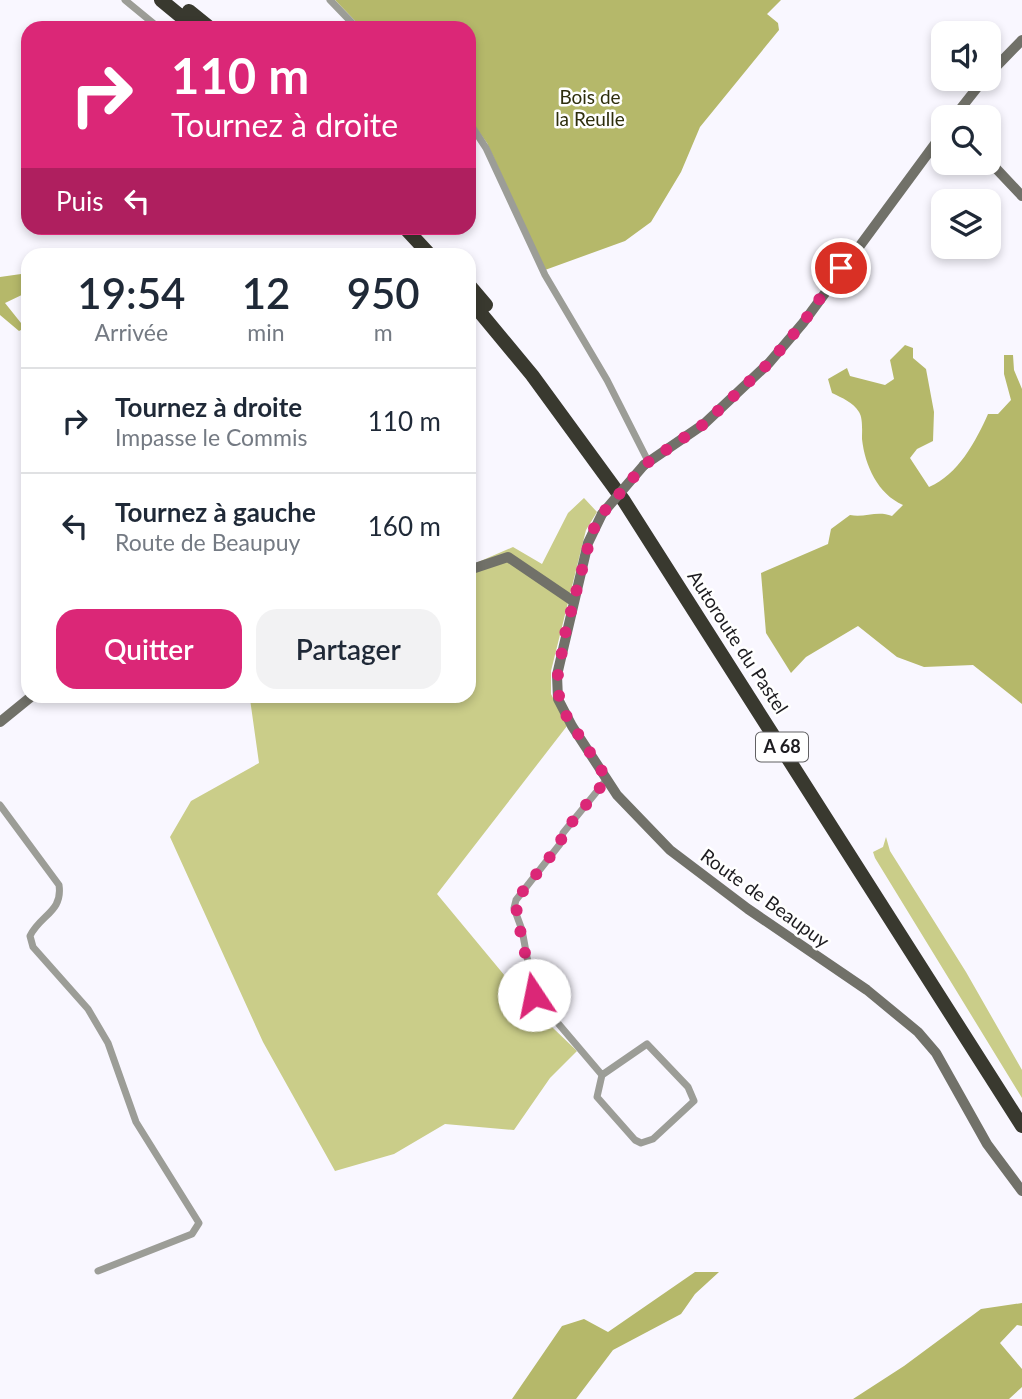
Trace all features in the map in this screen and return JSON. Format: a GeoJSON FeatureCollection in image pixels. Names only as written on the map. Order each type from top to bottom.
{"type":"FeatureCollection","features":[{"type":"Feature","properties":{"kind":"highway"},"geometry":{"type":"LineString","coordinates":[[161,0],[186,21]]}},
{"type":"Feature","properties":{"kind":"highway"},"geometry":{"type":"LineString","coordinates":[[176,0],[202,21]]}},
{"type":"Feature","properties":{"kind":"highway"},"geometry":{"type":"LineString","coordinates":[[412,235],[424,248]]}},
{"type":"Feature","properties":{"kind":"highway","name":"Autoroute du Pastel"},"geometry":{"type":"LineString","coordinates":[[476,293],[534,363],[631,494],[1022,1109]]}},
{"type":"Feature","properties":{"kind":"highway","name":"Autoroute du Pastel"},"geometry":{"type":"LineString","coordinates":[[476,307],[532,375],[624,501],[1022,1126]]}},
{"type":"Feature","properties":{"kind":"street"},"geometry":{"type":"LineString","coordinates":[[125,0],[150,21]]}},
{"type":"Feature","properties":{"kind":"street"},"geometry":{"type":"LineString","coordinates":[[330,0],[350,21]]}},
{"type":"Feature","properties":{"kind":"street"},"geometry":{"type":"LineString","coordinates":[[1001,62],[1022,40]]}},
{"type":"Feature","properties":{"kind":"street"},"geometry":{"type":"LineString","coordinates":[[963,105],[975,91]]}},
{"type":"Feature","properties":{"kind":"street"},"geometry":{"type":"LineString","coordinates":[[476,133],[486,148],[545,275],[607,380],[646,463]]}},
{"type":"Feature","properties":{"kind":"street","name":"Route de Beaupuy"},"geometry":{"type":"LineString","coordinates":[[931,149],[786,343],[719,411],[646,463],[602,514],[588,543],[574,597],[557,675],[558,699],[572,726],[607,779],[636,817],[670,850],[748,909],[867,990],[918,1032],[936,1053],[987,1144],[1022,1191]]}},
{"type":"Feature","properties":{"kind":"street"},"geometry":{"type":"LineString","coordinates":[[1001,173],[1022,195]]}},
{"type":"Feature","properties":{"kind":"street"},"geometry":{"type":"LineString","coordinates":[[476,567],[508,557],[555,590],[574,597]]}},
{"type":"Feature","properties":{"kind":"street"},"geometry":{"type":"LineString","coordinates":[[0,722],[23,703]]}},
{"type":"Feature","properties":{"kind":"street"},"geometry":{"type":"LineString","coordinates":[[602,1075],[534,995],[522,930],[514,908],[516,900],[560,844],[563,833],[607,779]]}},
{"type":"Feature","properties":{"kind":"street"},"geometry":{"type":"LineString","coordinates":[[0,806],[59,885],[61,898],[57,907],[34,928],[30,936],[33,947],[88,1009],[107,1043],[136,1122],[199,1223],[192,1234],[98,1271]]}},
{"type":"Feature","properties":{"kind":"street"},"geometry":{"type":"LineString","coordinates":[[647,1044],[688,1087],[694,1101],[653,1139],[641,1143],[621,1127],[597,1097],[602,1075],[647,1044]]}},
{"type":"Feature","properties":{"kind":"green space","name":"Bois de la Reulle"},"geometry":{"type":"Polygon","coordinates":[[[335,0],[781,0],[767,14],[778,23],[779,30],[700,127],[681,172],[651,222],[625,241],[545,270],[487,143],[476,128],[476,21],[355,21],[335,0]]]}},
{"type":"Feature","properties":{"kind":"green space"},"geometry":{"type":"Polygon","coordinates":[[[21,274],[21,295],[5,303],[21,323],[19,331],[0,315],[0,277],[21,274]]]}},
{"type":"Feature","properties":{"kind":"green space"},"geometry":{"type":"Polygon","coordinates":[[[905,345],[913,348],[913,358],[926,369],[934,412],[933,441],[917,449],[910,458],[929,487],[957,466],[972,446],[988,414],[998,414],[1011,400],[1004,374],[1004,355],[1013,355],[1014,370],[1022,389],[1022,704],[973,665],[924,667],[897,657],[858,626],[806,657],[791,673],[766,633],[761,573],[828,544],[831,529],[850,515],[892,516],[903,505],[886,494],[874,478],[864,449],[860,415],[850,403],[832,393],[828,379],[847,368],[850,376],[885,385],[894,379],[890,360],[905,345]]]}},
{"type":"Feature","properties":{"kind":"green space"},"geometry":{"type":"Polygon","coordinates":[[[584,498],[597,512],[586,530],[551,671],[551,694],[567,726],[437,894],[529,1005],[577,1051],[550,1078],[514,1130],[445,1124],[394,1154],[335,1171],[263,1042],[170,837],[191,801],[259,763],[251,703],[476,703],[476,563],[513,547],[542,564],[568,513],[584,498]]]}},
{"type":"Feature","properties":{"kind":"green space"},"geometry":{"type":"Polygon","coordinates":[[[886,837],[890,851],[966,972],[1022,1070],[1022,1098],[875,858],[873,852],[883,847],[886,837]]]}},
{"type":"Feature","properties":{"kind":"green space"},"geometry":{"type":"Polygon","coordinates":[[[695,1272],[719,1272],[695,1294],[681,1314],[613,1350],[576,1399],[512,1399],[562,1326],[584,1319],[608,1332],[695,1272]]]}},
{"type":"Feature","properties":{"kind":"green space"},"geometry":{"type":"Polygon","coordinates":[[[1022,1303],[1022,1326],[1017,1325],[1000,1343],[1022,1369],[1022,1387],[1009,1399],[853,1399],[904,1366],[981,1309],[1022,1303]]]}},
{"type":"Feature","properties":{"kind":"route"},"geometry":{"type":"LineString","coordinates":[[534,995],[522,930],[514,908],[516,900],[547,863],[560,844],[563,833],[607,779],[564,712],[556,686],[565,634],[592,532],[602,514],[648,461],[704,424],[769,363],[803,323],[841,268]]}}]}
